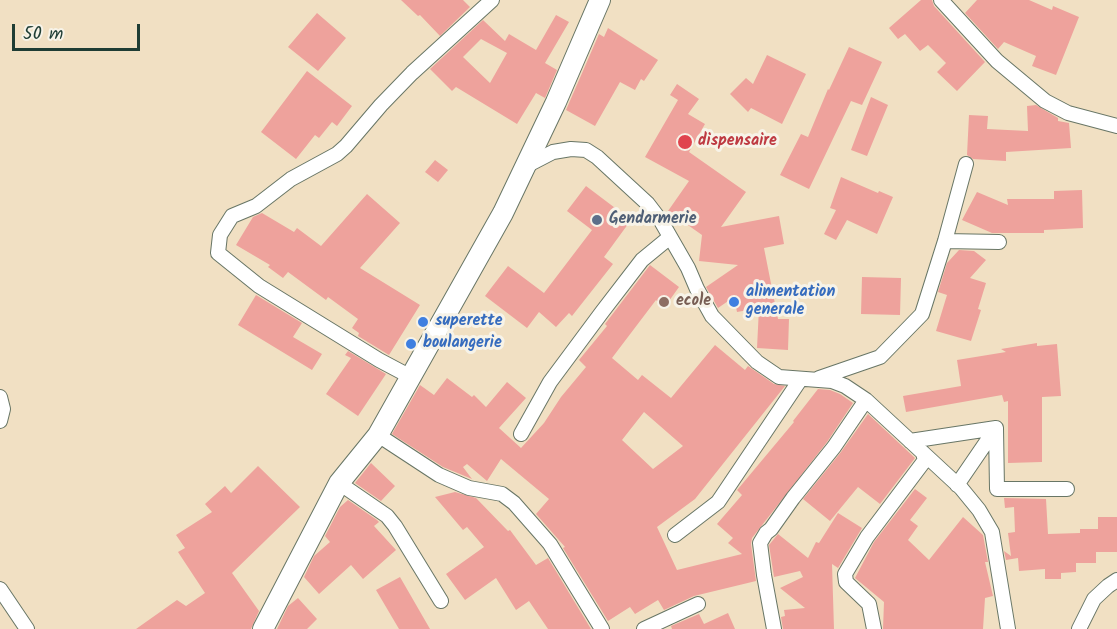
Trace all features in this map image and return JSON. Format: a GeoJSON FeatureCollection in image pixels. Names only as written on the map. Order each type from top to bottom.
{"type":"FeatureCollection","features":[{"type":"Feature","properties":{"kind":"street"},"geometry":{"type":"LineString","coordinates":[[411,377],[379,360],[259,286],[218,253],[220,236],[232,216],[256,206],[291,179],[342,150],[412,74],[492,0]]}},
{"type":"Feature","properties":{"kind":"street"},"geometry":{"type":"LineString","coordinates":[[263,629],[339,483],[378,435],[503,213],[600,0]]}},
{"type":"Feature","properties":{"kind":"street"},"geometry":{"type":"LineString","coordinates":[[941,0],[997,61],[1045,100],[1068,113],[1117,126]]}},
{"type":"Feature","properties":{"kind":"street"},"geometry":{"type":"LineString","coordinates":[[526,166],[553,152],[571,149],[586,150],[614,170],[648,204],[670,237],[712,316],[757,363],[779,377],[840,383],[866,400],[957,485],[973,502],[992,532],[1008,629]]}},
{"type":"Feature","properties":{"kind":"street"},"geometry":{"type":"LineString","coordinates":[[675,535],[718,502],[806,380],[880,357],[922,314],[945,242],[966,164]]}},
{"type":"Feature","properties":{"kind":"street"},"geometry":{"type":"LineString","coordinates":[[521,434],[550,382],[602,312],[642,260],[670,237]]}},
{"type":"Feature","properties":{"kind":"street"},"geometry":{"type":"LineString","coordinates":[[945,242],[999,242]]}},
{"type":"Feature","properties":{"kind":"street"},"geometry":{"type":"LineString","coordinates":[[0,397],[3,409],[0,421]]}},
{"type":"Feature","properties":{"kind":"street"},"geometry":{"type":"LineString","coordinates":[[774,629],[760,543],[834,447],[866,400]]}},
{"type":"Feature","properties":{"kind":"street"},"geometry":{"type":"LineString","coordinates":[[910,441],[996,428]]}},
{"type":"Feature","properties":{"kind":"street"},"geometry":{"type":"LineString","coordinates":[[957,485],[996,428]]}},
{"type":"Feature","properties":{"kind":"street"},"geometry":{"type":"LineString","coordinates":[[996,428],[997,489]]}},
{"type":"Feature","properties":{"kind":"street"},"geometry":{"type":"LineString","coordinates":[[378,435],[439,475],[469,488],[502,494],[514,503],[550,544],[602,629]]}},
{"type":"Feature","properties":{"kind":"street"},"geometry":{"type":"LineString","coordinates":[[874,629],[869,604],[846,582],[845,574],[867,537],[925,460],[923,453]]}},
{"type":"Feature","properties":{"kind":"street"},"geometry":{"type":"LineString","coordinates":[[339,483],[387,516],[441,601]]}},
{"type":"Feature","properties":{"kind":"street"},"geometry":{"type":"LineString","coordinates":[[973,502],[997,489],[1066,489]]}},
{"type":"Feature","properties":{"kind":"street"},"geometry":{"type":"LineString","coordinates":[[1079,629],[1094,599],[1117,580]]}},
{"type":"Feature","properties":{"kind":"street"},"geometry":{"type":"LineString","coordinates":[[0,589],[27,629]]}},
{"type":"Feature","properties":{"kind":"street"},"geometry":{"type":"LineString","coordinates":[[644,629],[698,604]]}},
{"type":"Feature","properties":{"kind":"building"},"geometry":{"type":"Polygon","coordinates":[[[401,0],[463,0],[470,7],[440,36],[420,15],[418,16],[401,0]]]}},
{"type":"Feature","properties":{"kind":"building"},"geometry":{"type":"Polygon","coordinates":[[[921,0],[932,0],[934,6],[985,62],[957,91],[937,72],[946,63],[928,45],[920,51],[905,34],[898,39],[889,28],[921,0]]]}},
{"type":"Feature","properties":{"kind":"building"},"geometry":{"type":"Polygon","coordinates":[[[977,0],[1029,0],[1052,10],[1053,6],[1079,17],[1056,75],[1032,66],[1036,56],[1004,42],[998,49],[965,13],[977,0]]]}},
{"type":"Feature","properties":{"kind":"building"},"geometry":{"type":"Polygon","coordinates":[[[317,13],[346,38],[318,71],[288,47],[317,13]]]}},
{"type":"Feature","properties":{"kind":"building"},"geometry":{"type":"Polygon","coordinates":[[[556,15],[569,22],[545,63],[557,70],[545,98],[536,93],[517,124],[456,87],[452,91],[430,69],[483,20],[505,41],[509,34],[536,50],[556,15]],[[481,39],[463,57],[490,83],[507,53],[481,39]]]}},
{"type":"Feature","properties":{"kind":"building"},"geometry":{"type":"Polygon","coordinates":[[[608,28],[658,60],[644,81],[641,79],[635,90],[620,82],[595,126],[566,110],[599,34],[604,37],[608,28]]]}},
{"type":"Feature","properties":{"kind":"building"},"geometry":{"type":"Polygon","coordinates":[[[849,47],[882,62],[862,105],[851,101],[809,189],[780,175],[801,134],[808,137],[849,47]]]}},
{"type":"Feature","properties":{"kind":"building"},"geometry":{"type":"Polygon","coordinates":[[[767,55],[806,74],[782,124],[751,108],[748,112],[730,94],[746,78],[753,84],[767,55]]]}},
{"type":"Feature","properties":{"kind":"building"},"geometry":{"type":"Polygon","coordinates":[[[307,71],[352,106],[337,126],[332,122],[319,138],[315,135],[296,159],[261,132],[307,71]]]}},
{"type":"Feature","properties":{"kind":"building"},"geometry":{"type":"Polygon","coordinates":[[[677,84],[699,99],[688,114],[705,124],[689,152],[746,192],[721,227],[779,216],[784,244],[764,248],[778,319],[789,319],[788,350],[757,348],[759,308],[737,312],[734,297],[718,308],[706,287],[738,265],[699,261],[702,235],[668,211],[689,181],[645,157],[678,100],[670,95],[677,84]]]}},
{"type":"Feature","properties":{"kind":"building"},"geometry":{"type":"Polygon","coordinates":[[[871,97],[888,105],[867,156],[851,150],[871,97]]]}},
{"type":"Feature","properties":{"kind":"building"},"geometry":{"type":"Polygon","coordinates":[[[1036,105],[1058,118],[1058,121],[1069,123],[1071,148],[1006,152],[1006,161],[973,159],[967,155],[969,115],[988,116],[987,129],[1028,131],[1027,106],[1036,105]]]}},
{"type":"Feature","properties":{"kind":"building"},"geometry":{"type":"Polygon","coordinates":[[[435,160],[448,170],[438,182],[425,172],[435,160]]]}},
{"type":"Feature","properties":{"kind":"building"},"geometry":{"type":"Polygon","coordinates":[[[841,177],[893,197],[877,234],[847,220],[836,240],[824,234],[836,210],[830,208],[841,177]]]}},
{"type":"Feature","properties":{"kind":"building"},"geometry":{"type":"Polygon","coordinates":[[[586,186],[631,220],[604,257],[613,264],[572,316],[569,313],[556,327],[539,312],[527,328],[485,296],[508,266],[544,293],[592,230],[567,211],[586,186]]]}},
{"type":"Feature","properties":{"kind":"building"},"geometry":{"type":"Polygon","coordinates":[[[1082,190],[1083,228],[1044,230],[1044,233],[992,233],[962,220],[977,192],[1008,205],[1007,199],[1054,199],[1054,191],[1082,190]]]}},
{"type":"Feature","properties":{"kind":"building"},"geometry":{"type":"Polygon","coordinates":[[[367,194],[400,223],[360,268],[420,305],[389,355],[358,336],[359,333],[352,328],[358,319],[328,297],[326,300],[288,272],[283,278],[268,267],[270,265],[236,245],[253,217],[262,213],[294,232],[297,228],[321,246],[367,194]]]}},
{"type":"Feature","properties":{"kind":"building"},"geometry":{"type":"Polygon","coordinates":[[[959,250],[974,251],[986,260],[970,278],[986,283],[978,309],[981,310],[971,341],[936,331],[947,295],[938,292],[947,263],[959,250]]]}},
{"type":"Feature","properties":{"kind":"building"},"geometry":{"type":"Polygon","coordinates":[[[650,265],[679,287],[664,308],[656,300],[612,358],[638,380],[642,375],[671,398],[715,345],[745,370],[748,366],[774,384],[785,386],[695,499],[657,527],[677,570],[742,554],[728,543],[733,538],[717,524],[742,495],[737,490],[794,422],[818,389],[840,394],[853,403],[827,442],[752,538],[756,581],[694,596],[664,610],[658,600],[635,614],[630,607],[608,621],[563,548],[565,547],[536,514],[549,499],[501,459],[487,481],[467,464],[463,467],[472,479],[443,467],[392,434],[420,385],[434,395],[447,378],[472,397],[474,395],[486,407],[507,382],[526,398],[499,428],[521,448],[544,423],[561,397],[586,367],[579,360],[607,326],[605,324],[650,265]],[[644,412],[622,440],[653,469],[683,446],[644,412]]]}},
{"type":"Feature","properties":{"kind":"building"},"geometry":{"type":"Polygon","coordinates":[[[862,277],[901,278],[900,315],[861,314],[862,277]]]}},
{"type":"Feature","properties":{"kind":"building"},"geometry":{"type":"Polygon","coordinates":[[[256,295],[302,323],[293,337],[322,354],[312,370],[238,325],[256,295]]]}},
{"type":"Feature","properties":{"kind":"building"},"geometry":{"type":"Polygon","coordinates":[[[1037,343],[1037,346],[1057,344],[1061,396],[1042,397],[1042,462],[1008,463],[1008,401],[1004,402],[1002,395],[906,412],[903,396],[961,386],[957,360],[1006,352],[1001,349],[1037,343]]]}},
{"type":"Feature","properties":{"kind":"building"},"geometry":{"type":"Polygon","coordinates":[[[348,351],[386,374],[358,416],[326,394],[351,358],[345,355],[348,351]]]}},
{"type":"Feature","properties":{"kind":"building"},"geometry":{"type":"Polygon","coordinates":[[[868,414],[915,458],[880,504],[858,487],[830,521],[803,499],[868,414]]]}},
{"type":"Feature","properties":{"kind":"building"},"geometry":{"type":"Polygon","coordinates":[[[371,463],[395,486],[381,501],[355,483],[371,463]]]}},
{"type":"Feature","properties":{"kind":"building"},"geometry":{"type":"Polygon","coordinates":[[[258,466],[300,507],[232,573],[259,611],[251,629],[136,629],[177,600],[186,606],[205,593],[178,552],[185,548],[176,535],[212,512],[205,504],[225,486],[231,493],[258,466]]]}},
{"type":"Feature","properties":{"kind":"building"},"geometry":{"type":"Polygon","coordinates":[[[915,489],[927,498],[910,520],[918,526],[908,540],[929,560],[963,517],[983,535],[988,562],[985,562],[993,596],[985,598],[983,629],[883,629],[884,602],[855,578],[874,542],[915,489]]]}},
{"type":"Feature","properties":{"kind":"building"},"geometry":{"type":"Polygon","coordinates":[[[455,492],[476,498],[508,531],[510,530],[536,565],[548,558],[591,629],[548,629],[529,601],[516,610],[496,578],[465,600],[446,574],[484,547],[467,527],[463,530],[435,497],[455,492]]]}},
{"type":"Feature","properties":{"kind":"building"},"geometry":{"type":"Polygon","coordinates":[[[1004,498],[1046,499],[1048,534],[1080,533],[1080,529],[1098,529],[1098,517],[1117,517],[1117,552],[1096,552],[1096,563],[1076,563],[1076,572],[1061,573],[1061,579],[1045,579],[1045,569],[1019,571],[1018,558],[1006,560],[1004,551],[1011,556],[1008,533],[1015,532],[1014,507],[1005,508],[1004,498]]]}},
{"type":"Feature","properties":{"kind":"building"},"geometry":{"type":"Polygon","coordinates":[[[348,500],[379,522],[374,526],[396,550],[363,579],[351,565],[319,594],[304,577],[314,556],[330,542],[325,536],[340,507],[348,500]]]}},
{"type":"Feature","properties":{"kind":"building"},"geometry":{"type":"Polygon","coordinates":[[[838,513],[862,528],[838,568],[832,564],[834,629],[783,629],[781,617],[785,616],[784,610],[805,608],[780,588],[803,577],[800,571],[774,577],[769,545],[778,534],[808,558],[816,542],[819,543],[838,513]]]}},
{"type":"Feature","properties":{"kind":"building"},"geometry":{"type":"Polygon","coordinates":[[[400,577],[430,629],[399,629],[376,590],[400,577]]]}},
{"type":"Feature","properties":{"kind":"building"},"geometry":{"type":"Polygon","coordinates":[[[298,598],[317,619],[307,629],[277,629],[288,606],[298,598]]]}},
{"type":"Feature","properties":{"kind":"building"},"geometry":{"type":"Polygon","coordinates":[[[728,613],[735,629],[672,629],[671,626],[699,614],[704,624],[728,613]]]}},
{"type":"Feature","properties":{"kind":"place","name":"dispensaire"},"geometry":{"type":"Point","coordinates":[685,142]}},
{"type":"Feature","properties":{"kind":"place","name":"Gendarmerie"},"geometry":{"type":"Point","coordinates":[597,220]}},
{"type":"Feature","properties":{"kind":"place","name":"ecole"},"geometry":{"type":"Point","coordinates":[664,302]}},
{"type":"Feature","properties":{"kind":"place","name":"alimentation generale"},"geometry":{"type":"Point","coordinates":[734,302]}},
{"type":"Feature","properties":{"kind":"place","name":"superette"},"geometry":{"type":"Point","coordinates":[423,322]}},
{"type":"Feature","properties":{"kind":"place","name":"boulangerie"},"geometry":{"type":"Point","coordinates":[411,344]}}]}
